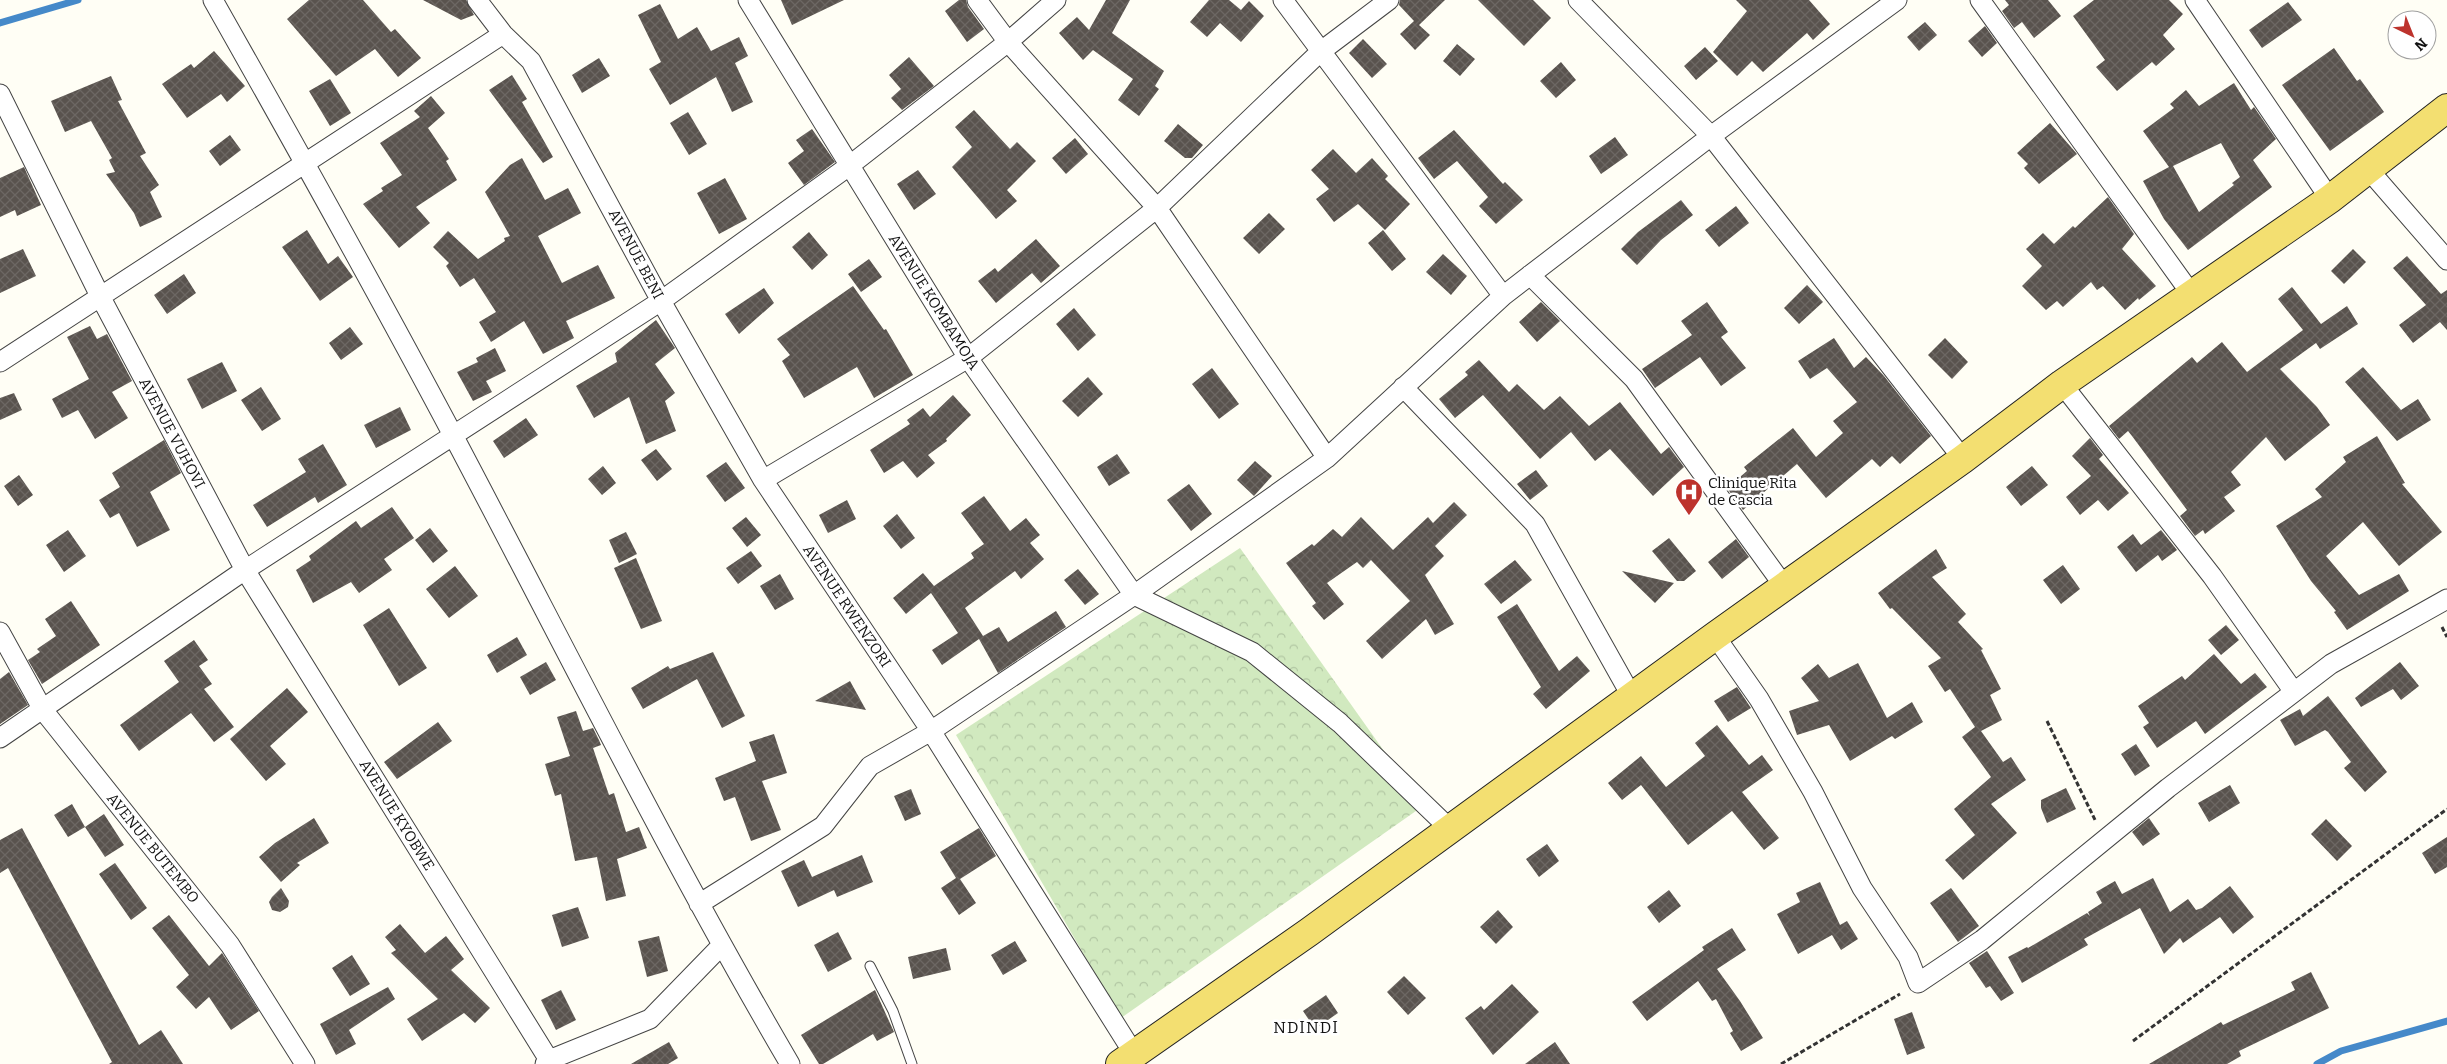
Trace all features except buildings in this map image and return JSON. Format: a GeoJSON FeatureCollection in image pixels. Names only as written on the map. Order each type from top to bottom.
{"type":"FeatureCollection","features":[{"type":"Feature","properties":{"kind":"main road"},"geometry":{"type":"LineString","coordinates":[[1127,1059],[1310,932],[1784,586],[1963,459],[2062,384],[2330,199],[2447,108]]}},
{"type":"Feature","properties":{"kind":"street"},"geometry":{"type":"LineString","coordinates":[[213,0],[306,163],[452,434],[721,946],[790,1064]]}},
{"type":"Feature","properties":{"kind":"street","name":"AVENUE BENI"},"geometry":{"type":"LineString","coordinates":[[477,0],[503,34],[531,61],[661,301],[763,480]]}},
{"type":"Feature","properties":{"kind":"street","name":"AVENUE KOMBAMOJA"},"geometry":{"type":"LineString","coordinates":[[748,0],[968,358],[1134,595]]}},
{"type":"Feature","properties":{"kind":"street"},"geometry":{"type":"LineString","coordinates":[[977,0],[1008,42],[1157,208],[1327,458]]}},
{"type":"Feature","properties":{"kind":"street"},"geometry":{"type":"LineString","coordinates":[[0,738],[245,570],[452,434],[661,301],[849,166],[1008,42],[1056,0]]}},
{"type":"Feature","properties":{"kind":"street"},"geometry":{"type":"LineString","coordinates":[[1283,0],[1503,296]]}},
{"type":"Feature","properties":{"kind":"street"},"geometry":{"type":"LineString","coordinates":[[763,480],[968,358],[1157,208],[1320,52],[1389,0]]}},
{"type":"Feature","properties":{"kind":"street"},"geometry":{"type":"LineString","coordinates":[[1578,0],[1711,136],[1963,459]]}},
{"type":"Feature","properties":{"kind":"street"},"geometry":{"type":"LineString","coordinates":[[699,904],[824,826],[870,766],[930,731],[1134,595],[1327,458],[1503,296],[1711,136],[1897,0]]}},
{"type":"Feature","properties":{"kind":"street"},"geometry":{"type":"LineString","coordinates":[[1980,0],[2192,295]]}},
{"type":"Feature","properties":{"kind":"street"},"geometry":{"type":"LineString","coordinates":[[2195,0],[2330,199]]}},
{"type":"Feature","properties":{"kind":"street"},"geometry":{"type":"LineString","coordinates":[[0,362],[503,34]]}},
{"type":"Feature","properties":{"kind":"street","name":"AVENUE VUHOVI"},"geometry":{"type":"LineString","coordinates":[[0,94],[100,296],[245,570]]}},
{"type":"Feature","properties":{"kind":"street"},"geometry":{"type":"LineString","coordinates":[[2368,168],[2447,260]]}},
{"type":"Feature","properties":{"kind":"street"},"geometry":{"type":"LineString","coordinates":[[1530,275],[1634,379],[1784,586]]}},
{"type":"Feature","properties":{"kind":"street"},"geometry":{"type":"LineString","coordinates":[[2062,384],[2212,576],[2294,692]]}},
{"type":"Feature","properties":{"kind":"street"},"geometry":{"type":"LineString","coordinates":[[1403,387],[1535,524],[1632,697]]}},
{"type":"Feature","properties":{"kind":"street","name":"AVENUE RWENZORI"},"geometry":{"type":"LineString","coordinates":[[763,480],[930,731],[1127,1059]]}},
{"type":"Feature","properties":{"kind":"street","name":"AVENUE KYOBWE"},"geometry":{"type":"LineString","coordinates":[[245,570],[547,1062]]}},
{"type":"Feature","properties":{"kind":"street"},"geometry":{"type":"LineString","coordinates":[[1134,595],[1252,652],[1340,723],[1450,829]]}},
{"type":"Feature","properties":{"kind":"street"},"geometry":{"type":"LineString","coordinates":[[1715,636],[1758,699],[1813,792],[1862,888],[1908,957],[1918,983],[1982,940],[2105,840],[2331,664],[2447,599]]}},
{"type":"Feature","properties":{"kind":"street","name":"AVENUE BUTEMBO"},"geometry":{"type":"LineString","coordinates":[[0,632],[43,710],[230,945],[305,1064]]}},
{"type":"Feature","properties":{"kind":"street"},"geometry":{"type":"LineString","coordinates":[[547,1062],[650,1019],[721,946]]}},
{"type":"Feature","properties":{"kind":"lane"},"geometry":{"type":"LineString","coordinates":[[870,966],[893,1011],[912,1064]]}},
{"type":"Feature","properties":{"kind":"path"},"geometry":{"type":"LineString","coordinates":[[2047,721],[2105,840]]}},
{"type":"Feature","properties":{"kind":"path"},"geometry":{"type":"LineString","coordinates":[[2133,1041],[2447,809]]}},
{"type":"Feature","properties":{"kind":"path"},"geometry":{"type":"LineString","coordinates":[[1780,1064],[1918,983]]}},
{"type":"Feature","properties":{"kind":"green space"},"geometry":{"type":"Polygon","coordinates":[[[1240,548],[1423,806],[1121,1018],[956,735],[1240,548]]]}},
{"type":"Feature","properties":{"kind":"waterway"},"geometry":{"type":"LineString","coordinates":[[0,23],[78,0]]}},
{"type":"Feature","properties":{"kind":"waterway"},"geometry":{"type":"LineString","coordinates":[[2317,1064],[2341,1051],[2447,1021]]}},
{"type":"Feature","properties":{"kind":"place","name":"Clinique Rita de Cascia"},"geometry":{"type":"Point","coordinates":[1689,516]}},
{"type":"Feature","properties":{"kind":"district","name":"NDINDI"},"geometry":{"type":"Point","coordinates":[1306,1027]}}]}
